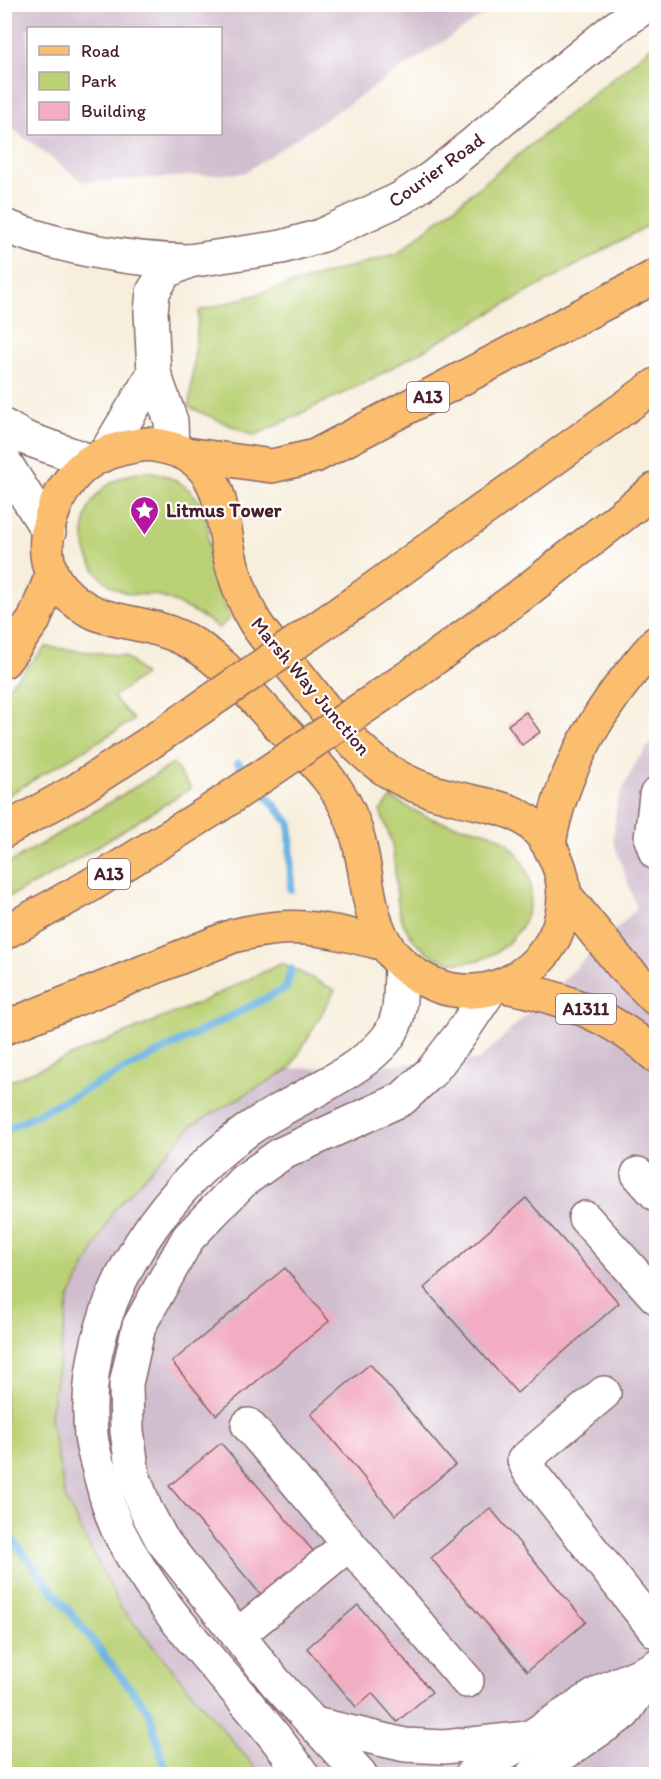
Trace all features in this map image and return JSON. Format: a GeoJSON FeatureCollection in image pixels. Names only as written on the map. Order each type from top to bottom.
{"type":"FeatureCollection","features":[{"type":"Feature","properties":{"kind":"main road","name":"A13"},"geometry":{"type":"LineString","coordinates":[[179,451],[272,466],[315,456],[657,276]]}},
{"type":"Feature","properties":{"kind":"main road"},"geometry":{"type":"LineString","coordinates":[[4,831],[74,792],[354,603],[657,385]]}},
{"type":"Feature","properties":{"kind":"main road"},"geometry":{"type":"LineString","coordinates":[[179,451],[148,444],[98,458],[68,483],[58,499],[49,532],[47,553],[52,575],[77,603],[94,614],[113,621],[158,628],[204,651],[219,662],[328,778],[346,807],[357,835],[372,915],[393,954],[420,977],[445,988],[466,992],[497,988]]}},
{"type":"Feature","properties":{"kind":"main road","name":"Marsh Way Junction"},"geometry":{"type":"LineString","coordinates":[[179,451],[203,469],[220,500],[229,554],[250,613],[354,744],[381,766],[412,784],[451,797],[496,805],[537,829],[549,844],[559,865],[564,894],[560,924],[550,945],[527,973],[497,988]]}},
{"type":"Feature","properties":{"kind":"main road","name":"A13"},"geometry":{"type":"LineString","coordinates":[[4,933],[86,888],[212,810],[413,674],[521,595],[657,489]]}},
{"type":"Feature","properties":{"kind":"main road"},"geometry":{"type":"LineString","coordinates":[[4,661],[34,620],[52,575]]}},
{"type":"Feature","properties":{"kind":"main road"},"geometry":{"type":"LineString","coordinates":[[549,844],[553,816],[592,727],[614,692],[657,643]]}},
{"type":"Feature","properties":{"kind":"main road","name":"A1311"},"geometry":{"type":"LineString","coordinates":[[564,894],[622,965],[657,999]]}},
{"type":"Feature","properties":{"kind":"main road"},"geometry":{"type":"LineString","coordinates":[[4,1028],[233,936],[257,930],[296,926],[315,927],[393,954]]}},
{"type":"Feature","properties":{"kind":"main road","name":"A1311"},"geometry":{"type":"LineString","coordinates":[[497,988],[540,992],[585,1009],[633,1038],[657,1056]]}},
{"type":"Feature","properties":{"kind":"street","name":"Courier Road"},"geometry":{"type":"LineString","coordinates":[[4,226],[33,237],[94,252],[150,260],[189,261],[282,248],[320,236],[400,200],[433,177],[611,31],[648,4]]}},
{"type":"Feature","properties":{"kind":"street","name":"Courier Road"},"geometry":{"type":"LineString","coordinates":[[179,451],[171,420],[154,373],[151,306],[153,292],[165,272],[189,261]]}},
{"type":"Feature","properties":{"kind":"street"},"geometry":{"type":"LineString","coordinates":[[4,426],[25,438],[98,458],[154,373]]}},
{"type":"Feature","properties":{"kind":"street"},"geometry":{"type":"LineString","coordinates":[[4,461],[49,532]]}},
{"type":"Feature","properties":{"kind":"street"},"geometry":{"type":"LineString","coordinates":[[657,795],[651,839],[657,852]]}},
{"type":"Feature","properties":{"kind":"street"},"geometry":{"type":"LineString","coordinates":[[302,1774],[159,1594],[136,1563],[118,1530],[105,1493],[91,1436],[94,1362],[103,1323],[118,1284],[167,1205],[195,1173],[251,1127],[368,1057],[388,1038],[397,1020],[393,954]]}},
{"type":"Feature","properties":{"kind":"street"},"geometry":{"type":"LineString","coordinates":[[360,1774],[276,1683],[162,1540],[145,1508],[133,1474],[127,1431],[126,1384],[139,1326],[188,1238],[243,1181],[281,1154],[402,1099],[432,1071],[497,988]]}},
{"type":"Feature","properties":{"kind":"street"},"geometry":{"type":"LineString","coordinates":[[585,1218],[657,1297]]}},
{"type":"Feature","properties":{"kind":"street"},"geometry":{"type":"LineString","coordinates":[[604,1393],[524,1460],[528,1469],[657,1631]]}},
{"type":"Feature","properties":{"kind":"street"},"geometry":{"type":"LineString","coordinates":[[248,1425],[468,1682]]}},
{"type":"Feature","properties":{"kind":"street"},"geometry":{"type":"LineString","coordinates":[[238,1635],[349,1544]]}},
{"type":"Feature","properties":{"kind":"street"},"geometry":{"type":"LineString","coordinates":[[472,1774],[604,1690],[656,1667]]}},
{"type":"Feature","properties":{"kind":"street"},"geometry":{"type":"LineString","coordinates":[[533,1774],[624,1713],[656,1667]]}},
{"type":"Feature","properties":{"kind":"street"},"geometry":{"type":"LineString","coordinates":[[315,1724],[405,1745],[444,1747],[527,1738]]}},
{"type":"Feature","properties":{"kind":"shaded area"},"geometry":{"type":"Polygon","coordinates":[[[5,4],[498,5],[244,173],[83,182],[5,123],[5,4]]]}},
{"type":"Feature","properties":{"kind":"shaded area"},"geometry":{"type":"Polygon","coordinates":[[[656,735],[656,1774],[260,1774],[121,1608],[66,1500],[50,1417],[69,1299],[114,1210],[192,1125],[290,1069],[479,1060],[637,909],[613,840],[617,801],[635,764],[656,735]]]}},
{"type":"Feature","properties":{"kind":"green space"},"geometry":{"type":"Polygon","coordinates":[[[656,43],[656,221],[368,381],[254,436],[189,407],[199,311],[398,253],[656,43]]]}},
{"type":"Feature","properties":{"kind":"green space"},"geometry":{"type":"Polygon","coordinates":[[[148,471],[178,481],[200,502],[207,523],[211,570],[230,618],[219,628],[190,610],[159,596],[131,594],[114,588],[95,570],[89,559],[85,547],[85,521],[94,500],[113,482],[148,471]]]}},
{"type":"Feature","properties":{"kind":"green space"},"geometry":{"type":"Polygon","coordinates":[[[46,647],[126,656],[144,675],[113,697],[134,720],[5,797],[5,690],[46,647]]]}},
{"type":"Feature","properties":{"kind":"green space"},"geometry":{"type":"Polygon","coordinates":[[[173,764],[191,788],[53,874],[5,899],[5,866],[173,764]]]}},
{"type":"Feature","properties":{"kind":"green space"},"geometry":{"type":"Polygon","coordinates":[[[392,798],[428,817],[492,834],[509,845],[526,870],[531,896],[524,921],[509,941],[489,956],[464,962],[439,958],[415,941],[407,930],[399,907],[392,845],[380,811],[392,798]]]}},
{"type":"Feature","properties":{"kind":"green space"},"geometry":{"type":"Polygon","coordinates":[[[282,963],[335,990],[290,1069],[192,1125],[114,1210],[69,1299],[50,1417],[66,1500],[121,1608],[260,1774],[5,1774],[5,1083],[201,1002],[282,963]]]}},
{"type":"Feature","properties":{"kind":"building"},"geometry":{"type":"Polygon","coordinates":[[[526,712],[540,732],[522,745],[508,725],[526,712]]]}},
{"type":"Feature","properties":{"kind":"building"},"geometry":{"type":"Polygon","coordinates":[[[526,1198],[619,1303],[517,1393],[424,1288],[526,1198]]]}},
{"type":"Feature","properties":{"kind":"building"},"geometry":{"type":"Polygon","coordinates":[[[285,1268],[329,1321],[216,1415],[172,1362],[285,1268]]]}},
{"type":"Feature","properties":{"kind":"building"},"geometry":{"type":"Polygon","coordinates":[[[370,1364],[455,1465],[395,1515],[311,1414],[370,1364]]]}},
{"type":"Feature","properties":{"kind":"building"},"geometry":{"type":"Polygon","coordinates":[[[221,1443],[320,1559],[268,1603],[169,1486],[221,1443]]]}},
{"type":"Feature","properties":{"kind":"building"},"geometry":{"type":"Polygon","coordinates":[[[490,1508],[586,1622],[527,1671],[431,1558],[490,1508]]]}},
{"type":"Feature","properties":{"kind":"building"},"geometry":{"type":"Polygon","coordinates":[[[358,1605],[432,1692],[397,1722],[372,1693],[356,1707],[307,1648],[358,1605]]]}},
{"type":"Feature","properties":{"kind":"waterway"},"geometry":{"type":"LineString","coordinates":[[238,763],[250,778]]}},
{"type":"Feature","properties":{"kind":"waterway"},"geometry":{"type":"LineString","coordinates":[[259,787],[290,824],[291,889]]}},
{"type":"Feature","properties":{"kind":"waterway"},"geometry":{"type":"LineString","coordinates":[[4,1131],[286,988],[291,969]]}},
{"type":"Feature","properties":{"kind":"waterway"},"geometry":{"type":"LineString","coordinates":[[4,1529],[150,1713],[164,1766],[157,1774]]}},
{"type":"Feature","properties":{"kind":"place","name":"Litmus Tower"},"geometry":{"type":"Point","coordinates":[145,536]}}]}
